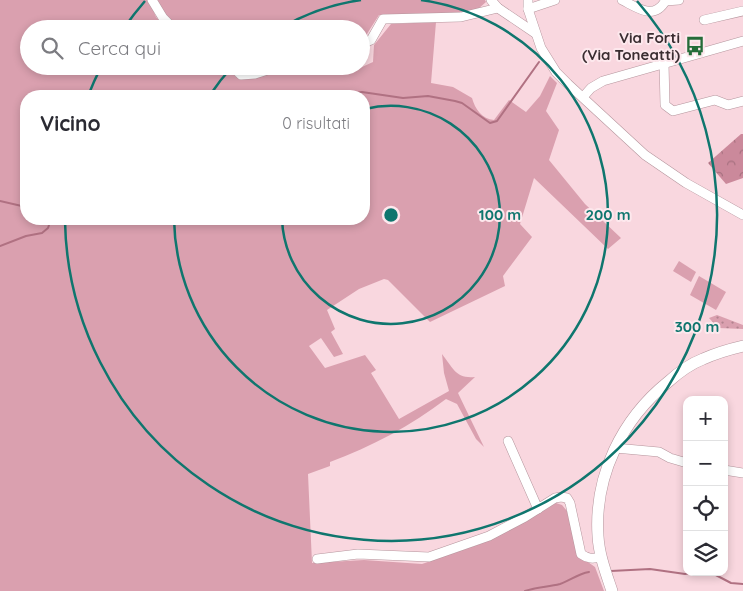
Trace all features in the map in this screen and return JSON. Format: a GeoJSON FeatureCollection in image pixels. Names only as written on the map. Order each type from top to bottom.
{"type":"FeatureCollection","features":[{"type":"Feature","properties":{"kind":"main road"},"geometry":{"type":"LineString","coordinates":[[612,591],[601,557],[597,518],[602,481],[615,448],[629,422],[640,408],[654,392],[679,372],[702,359],[743,346]]}},
{"type":"Feature","properties":{"kind":"street"},"geometry":{"type":"LineString","coordinates":[[152,0],[165,20]]}},
{"type":"Feature","properties":{"kind":"street"},"geometry":{"type":"LineString","coordinates":[[491,0],[498,8],[535,34]]}},
{"type":"Feature","properties":{"kind":"street"},"geometry":{"type":"LineString","coordinates":[[555,0],[528,5],[535,34],[541,48],[556,72],[645,155],[686,183],[743,215]]}},
{"type":"Feature","properties":{"kind":"street"},"geometry":{"type":"LineString","coordinates":[[622,0],[649,12],[661,7],[665,1],[679,0]]}},
{"type":"Feature","properties":{"kind":"street"},"geometry":{"type":"LineString","coordinates":[[370,41],[383,19],[461,17],[498,8]]}},
{"type":"Feature","properties":{"kind":"street"},"geometry":{"type":"LineString","coordinates":[[704,20],[743,11]]}},
{"type":"Feature","properties":{"kind":"street"},"geometry":{"type":"LineString","coordinates":[[583,97],[591,88],[603,81],[743,40]]}},
{"type":"Feature","properties":{"kind":"street"},"geometry":{"type":"LineString","coordinates":[[664,63],[665,105],[673,112],[715,100],[728,105],[743,101]]}},
{"type":"Feature","properties":{"kind":"street"},"geometry":{"type":"LineString","coordinates":[[508,441],[538,509]]}},
{"type":"Feature","properties":{"kind":"street"},"geometry":{"type":"LineString","coordinates":[[615,448],[659,452],[683,462]]}},
{"type":"Feature","properties":{"kind":"street"},"geometry":{"type":"LineString","coordinates":[[728,471],[743,473]]}},
{"type":"Feature","properties":{"kind":"street"},"geometry":{"type":"LineString","coordinates":[[316,560],[358,554],[429,557],[489,536],[555,498],[561,497],[567,498],[572,511],[581,554],[586,558],[592,559],[601,557]]}},
{"type":"Feature","properties":{"kind":"shaded area"},"geometry":{"type":"Polygon","coordinates":[[[0,0],[149,0],[159,20],[20,20],[20,75],[234,75],[236,77],[250,78],[263,75],[370,75],[370,63],[373,62],[374,45],[391,24],[436,22],[431,83],[453,87],[472,98],[477,110],[486,118],[494,120],[509,100],[526,112],[540,96],[550,76],[557,83],[546,111],[559,130],[549,160],[585,204],[621,238],[608,249],[534,178],[520,224],[532,237],[503,276],[505,286],[430,322],[388,280],[384,279],[359,289],[327,310],[335,329],[331,332],[343,354],[334,357],[321,338],[309,346],[325,368],[365,355],[376,370],[371,373],[399,419],[449,391],[444,373],[442,354],[456,372],[463,376],[475,377],[458,393],[484,447],[476,439],[457,404],[446,399],[391,435],[330,462],[330,466],[308,474],[312,563],[364,560],[422,564],[480,544],[518,526],[556,503],[562,505],[567,511],[578,555],[595,567],[604,591],[0,591],[0,0]]]}},
{"type":"Feature","properties":{"kind":"shaded area"},"geometry":{"type":"Polygon","coordinates":[[[156,0],[485,0],[486,2],[477,10],[450,16],[379,15],[370,29],[370,20],[170,20],[156,0]]]}},
{"type":"Feature","properties":{"kind":"shaded area"},"geometry":{"type":"Polygon","coordinates":[[[679,261],[696,272],[691,282],[673,271],[679,261]]]}},
{"type":"Feature","properties":{"kind":"shaded area"},"geometry":{"type":"Polygon","coordinates":[[[699,276],[726,292],[716,310],[690,295],[699,276]]]}},
{"type":"Feature","properties":{"kind":"shaded area"},"geometry":{"type":"Polygon","coordinates":[[[717,315],[743,325],[743,329],[718,328],[709,318],[717,315]]]}},
{"type":"Feature","properties":{"kind":"green space"},"geometry":{"type":"Polygon","coordinates":[[[743,134],[743,178],[726,184],[708,163],[743,134]]]}},
{"type":"Feature","properties":{"kind":"waterway"},"geometry":{"type":"LineString","coordinates":[[370,93],[403,98],[428,96],[455,101],[462,103],[490,123],[497,121],[539,62]]}},
{"type":"Feature","properties":{"kind":"waterway"},"geometry":{"type":"LineString","coordinates":[[0,201],[20,206]]}},
{"type":"Feature","properties":{"kind":"waterway"},"geometry":{"type":"LineString","coordinates":[[0,246],[26,236],[42,233],[49,225]]}},
{"type":"Feature","properties":{"kind":"waterway"},"geometry":{"type":"LineString","coordinates":[[611,571],[650,569],[683,574]]}},
{"type":"Feature","properties":{"kind":"waterway"},"geometry":{"type":"LineString","coordinates":[[525,591],[560,584],[589,572]]}},
{"type":"Feature","properties":{"kind":"waterway"},"geometry":{"type":"LineString","coordinates":[[718,576],[731,583],[743,584]]}},
{"type":"Feature","properties":{"kind":"place","name":"Via Forti (Via Toneatti)"},"geometry":{"type":"Point","coordinates":[695,46]}}]}
